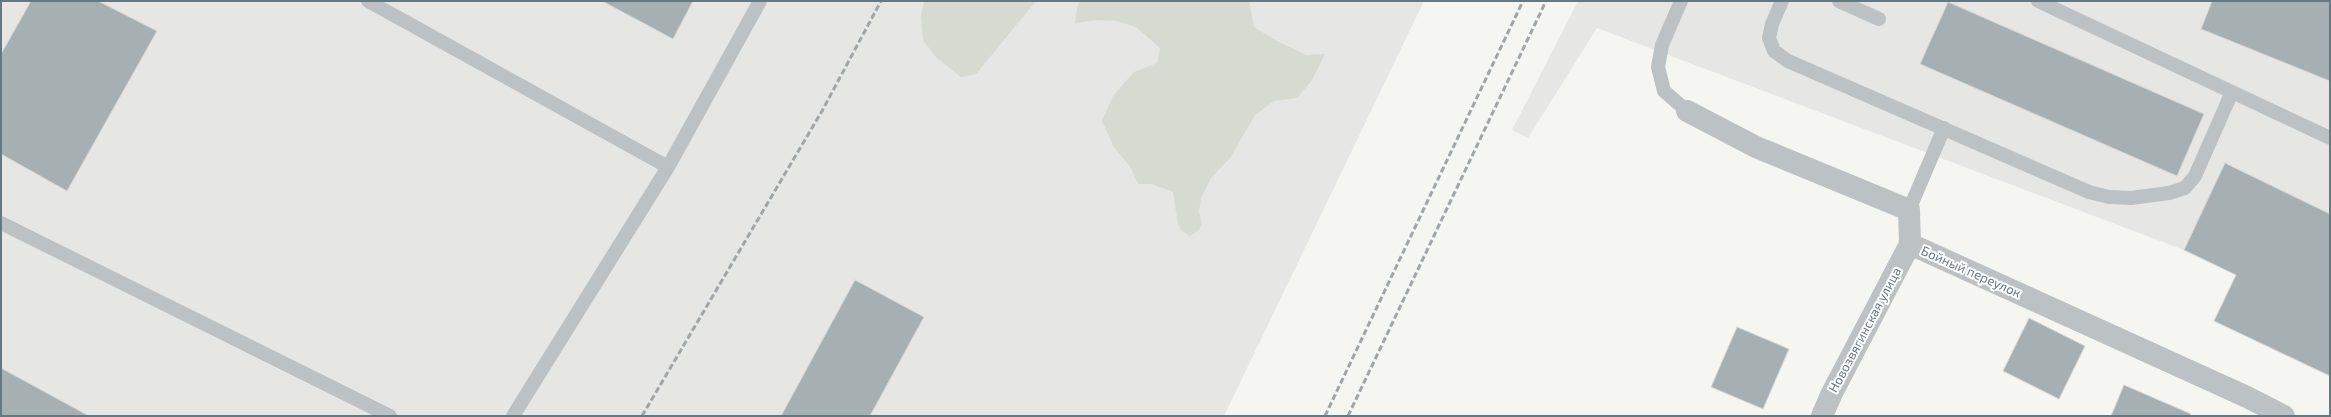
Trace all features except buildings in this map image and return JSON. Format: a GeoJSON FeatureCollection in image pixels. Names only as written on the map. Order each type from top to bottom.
{"type":"FeatureCollection","features":[{"type":"Feature","properties":{"kind":"street"},"geometry":{"type":"LineString","coordinates":[[1687,111],[1756,147],[1909,210]]}},
{"type":"Feature","properties":{"kind":"street","name":"Бойный переулок"},"geometry":{"type":"LineString","coordinates":[[1909,210],[1910,244],[2284,416]]}},
{"type":"Feature","properties":{"kind":"street","name":"Новозвягинская улица"},"geometry":{"type":"LineString","coordinates":[[1822,416],[1832,393],[1910,244]]}},
{"type":"Feature","properties":{"kind":"lane"},"geometry":{"type":"LineString","coordinates":[[368,1],[668,167]]}},
{"type":"Feature","properties":{"kind":"lane"},"geometry":{"type":"LineString","coordinates":[[513,416],[668,167],[760,1]]}},
{"type":"Feature","properties":{"kind":"lane"},"geometry":{"type":"LineString","coordinates":[[1681,1],[1662,46],[1658,67],[1664,91],[1687,111]]}},
{"type":"Feature","properties":{"kind":"lane"},"geometry":{"type":"LineString","coordinates":[[1782,1],[1772,24],[1769,38],[1774,51],[1788,60],[2089,192],[2109,197],[2131,198],[2169,194],[2186,188],[2195,176],[2232,92]]}},
{"type":"Feature","properties":{"kind":"lane"},"geometry":{"type":"LineString","coordinates":[[1839,1],[1879,19]]}},
{"type":"Feature","properties":{"kind":"lane"},"geometry":{"type":"LineString","coordinates":[[2038,1],[2330,138]]}},
{"type":"Feature","properties":{"kind":"lane"},"geometry":{"type":"LineString","coordinates":[[1909,210],[1944,128]]}},
{"type":"Feature","properties":{"kind":"lane"},"geometry":{"type":"LineString","coordinates":[[1,223],[390,416]]}},
{"type":"Feature","properties":{"kind":"shaded area"},"geometry":{"type":"Polygon","coordinates":[[[1,1],[1424,1],[1224,416],[1,416],[1,1]]]}},
{"type":"Feature","properties":{"kind":"shaded area"},"geometry":{"type":"Polygon","coordinates":[[[924,1],[1036,1],[976,74],[961,77],[936,57],[923,40],[921,15],[924,1]]]}},
{"type":"Feature","properties":{"kind":"shaded area"},"geometry":{"type":"Polygon","coordinates":[[[1080,1],[1249,1],[1254,27],[1275,40],[1306,55],[1325,54],[1312,80],[1297,98],[1274,101],[1255,115],[1230,158],[1211,178],[1201,198],[1199,212],[1202,223],[1199,230],[1190,236],[1182,231],[1178,224],[1173,192],[1152,184],[1138,184],[1131,168],[1114,147],[1102,121],[1113,96],[1134,72],[1157,63],[1160,48],[1136,27],[1117,21],[1097,20],[1075,23],[1077,8],[1080,1]]]}},
{"type":"Feature","properties":{"kind":"shaded area"},"geometry":{"type":"Polygon","coordinates":[[[1578,1],[2330,1],[2330,316],[2184,250],[1597,28],[1528,138],[1512,130],[1578,1]]]}},
{"type":"Feature","properties":{"kind":"railway"},"geometry":{"type":"LineString","coordinates":[[642,416],[822,111],[881,1]]}},
{"type":"Feature","properties":{"kind":"railway"},"geometry":{"type":"LineString","coordinates":[[1325,416],[1523,1]]}},
{"type":"Feature","properties":{"kind":"railway"},"geometry":{"type":"LineString","coordinates":[[1348,416],[1546,1]]}}]}
